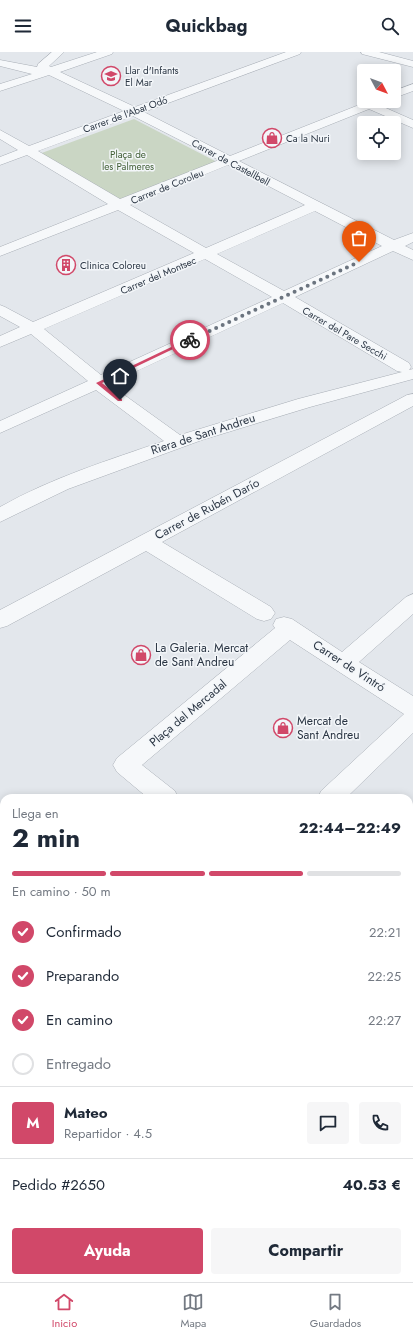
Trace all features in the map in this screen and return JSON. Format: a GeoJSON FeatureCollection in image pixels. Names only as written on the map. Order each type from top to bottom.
{"type":"FeatureCollection","features":[{"type":"Feature","properties":{"kind":"street"},"geometry":{"type":"LineString","coordinates":[[49,72],[42,66],[58,52]]}},
{"type":"Feature","properties":{"kind":"street"},"geometry":{"type":"LineString","coordinates":[[0,88],[108,52]]}},
{"type":"Feature","properties":{"kind":"street","name":"Carrer de l'Abat Odó"},"geometry":{"type":"LineString","coordinates":[[0,161],[296,52]]}},
{"type":"Feature","properties":{"kind":"street"},"geometry":{"type":"LineString","coordinates":[[366,52],[413,64]]}},
{"type":"Feature","properties":{"kind":"street"},"geometry":{"type":"LineString","coordinates":[[0,62],[28,70],[49,72]]}},
{"type":"Feature","properties":{"kind":"street","name":"Carrer de Castellbell"},"geometry":{"type":"LineString","coordinates":[[49,72],[134,111],[413,256]]}},
{"type":"Feature","properties":{"kind":"street"},"geometry":{"type":"LineString","coordinates":[[401,92],[413,88]]}},
{"type":"Feature","properties":{"kind":"street","name":"Carrer de Coroleu"},"geometry":{"type":"LineString","coordinates":[[0,252],[361,108]]}},
{"type":"Feature","properties":{"kind":"street"},"geometry":{"type":"LineString","coordinates":[[383,108],[413,124]]}},
{"type":"Feature","properties":{"kind":"street"},"geometry":{"type":"LineString","coordinates":[[0,134],[120,205]]}},
{"type":"Feature","properties":{"kind":"street","name":"Carrer del Pare Secchi"},"geometry":{"type":"LineString","coordinates":[[120,205],[283,297],[408,371]]}},
{"type":"Feature","properties":{"kind":"street","name":"Carrer del Montsec"},"geometry":{"type":"LineString","coordinates":[[0,342],[315,206]]}},
{"type":"Feature","properties":{"kind":"street"},"geometry":{"type":"LineString","coordinates":[[0,428],[413,237]]}},
{"type":"Feature","properties":{"kind":"street"},"geometry":{"type":"LineString","coordinates":[[0,310],[33,328],[95,378],[98,383],[177,442]]}},
{"type":"Feature","properties":{"kind":"street","name":"Riera de Sant Andreu"},"geometry":{"type":"LineString","coordinates":[[0,515],[14,506],[56,486],[177,442],[408,371]]}},
{"type":"Feature","properties":{"kind":"street","name":"Carrer de Rubén Darío"},"geometry":{"type":"LineString","coordinates":[[0,620],[413,399]]}},
{"type":"Feature","properties":{"kind":"street"},"geometry":{"type":"LineString","coordinates":[[146,542],[264,612]]}},
{"type":"Feature","properties":{"kind":"street"},"geometry":{"type":"LineString","coordinates":[[344,663],[413,602]]}},
{"type":"Feature","properties":{"kind":"street","name":"Carrer de Vintró"},"geometry":{"type":"LineString","coordinates":[[287,627],[413,708]]}},
{"type":"Feature","properties":{"kind":"street","name":"Plaça del Mercadal"},"geometry":{"type":"LineString","coordinates":[[161,794],[125,765],[287,627]]}},
{"type":"Feature","properties":{"kind":"street"},"geometry":{"type":"LineString","coordinates":[[334,794],[413,719]]}},
{"type":"Feature","properties":{"kind":"green space","name":"Plaça de les Palmeres"},"geometry":{"type":"Polygon","coordinates":[[[134,119],[215,161],[215,164],[120,202],[39,154],[134,119]]]}},
{"type":"Feature","properties":{"kind":"way so far"},"geometry":{"type":"LineString","coordinates":[[190,340],[359,262]]}},
{"type":"Feature","properties":{"kind":"place","name":"Llar d'Infants El Mar"},"geometry":{"type":"Point","coordinates":[111,76]}},
{"type":"Feature","properties":{"kind":"place","name":"Ca la Nuri"},"geometry":{"type":"Point","coordinates":[272,138]}},
{"type":"Feature","properties":{"kind":"place","name":"Clinica Coloreu"},"geometry":{"type":"Point","coordinates":[66,265]}},
{"type":"Feature","properties":{"kind":"place","name":"La Galeria. Mercat de Sant Andreu"},"geometry":{"type":"Point","coordinates":[141,655]}},
{"type":"Feature","properties":{"kind":"place","name":"Mercat de Sant Andreu"},"geometry":{"type":"Point","coordinates":[283,728]}},
{"type":"Feature","properties":{"kind":"route"},"geometry":{"type":"LineString","coordinates":[[120,400],[98,383],[190,340]]}}]}
